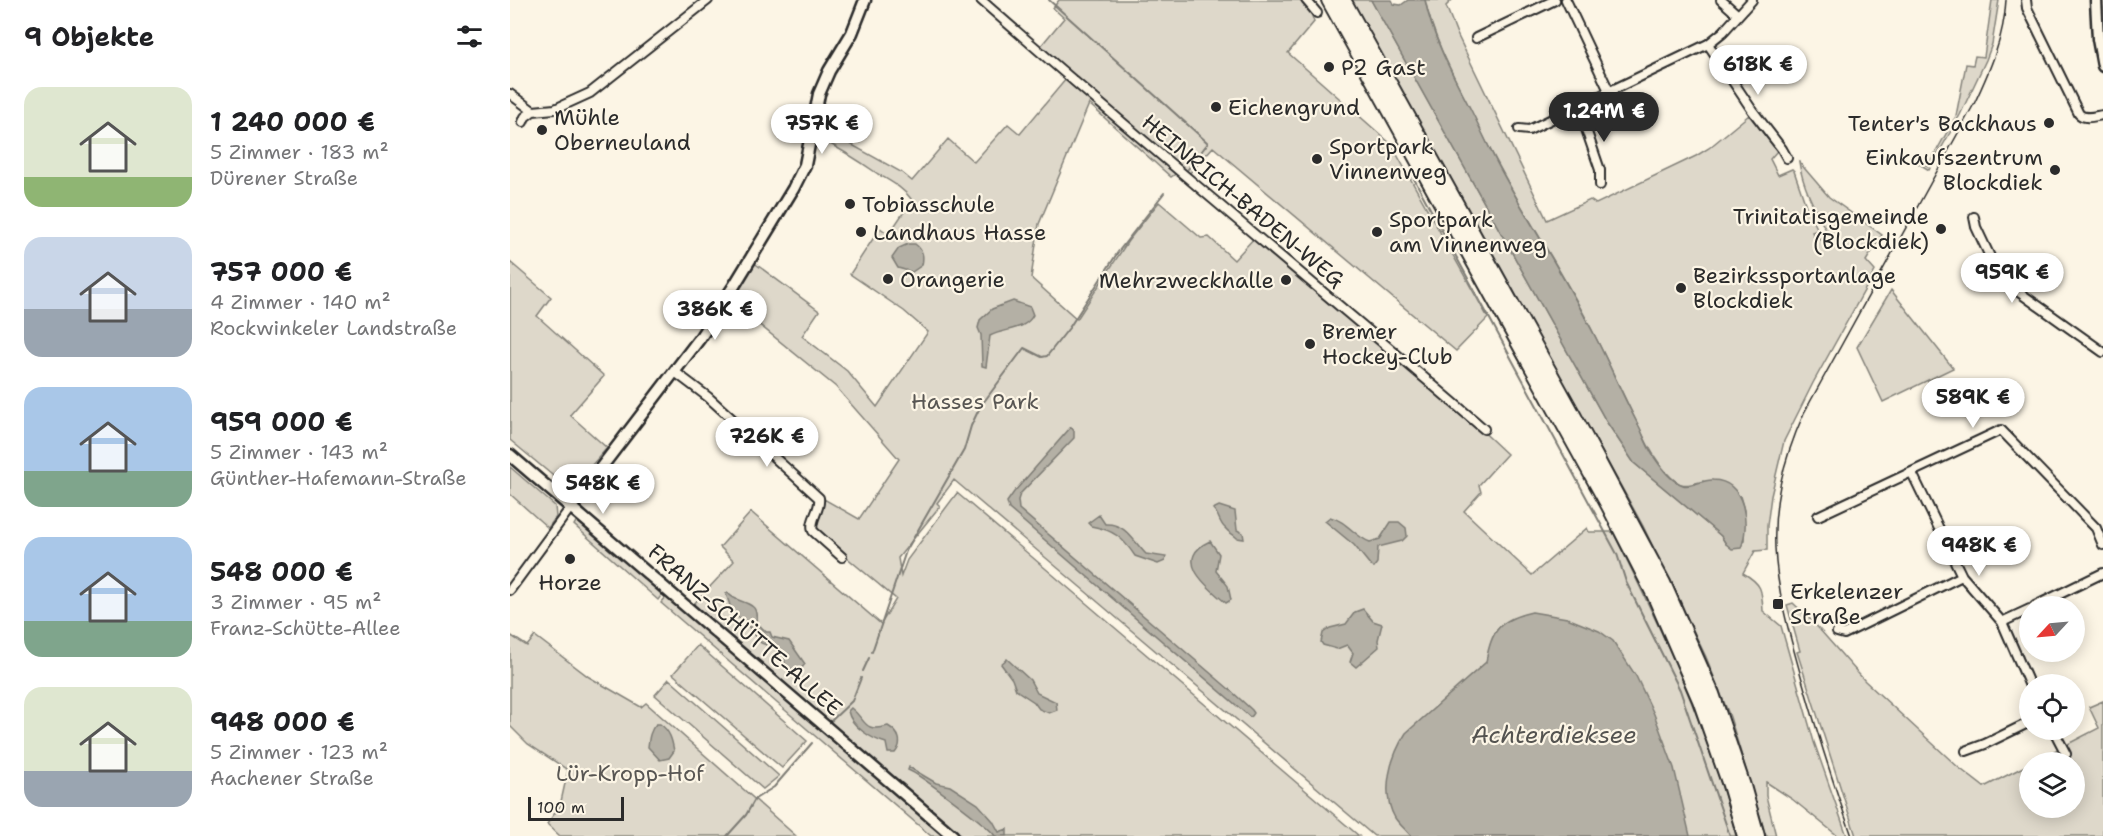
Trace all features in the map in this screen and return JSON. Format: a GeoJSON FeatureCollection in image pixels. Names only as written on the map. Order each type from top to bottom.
{"type":"FeatureCollection","features":[{"type":"Feature","properties":{"kind":"highway"},"geometry":{"type":"LineString","coordinates":[[1329,0],[1603,496],[1654,594],[1712,732],[1745,836]]}},
{"type":"Feature","properties":{"kind":"highway"},"geometry":{"type":"LineString","coordinates":[[1343,0],[1572,413],[1663,583],[1712,694],[1757,836]]}},
{"type":"Feature","properties":{"kind":"main road"},"geometry":{"type":"LineString","coordinates":[[571,507],[675,372],[730,292],[799,177],[809,151],[819,94],[852,33],[864,0]]}},
{"type":"Feature","properties":{"kind":"main road"},"geometry":{"type":"LineString","coordinates":[[2096,0],[2098,39],[2103,66]]}},
{"type":"Feature","properties":{"kind":"main road","name":"FRANZ-SCHÜTTE-ALLEE"},"geometry":{"type":"LineString","coordinates":[[510,455],[953,836]]}},
{"type":"Feature","properties":{"kind":"street"},"geometry":{"type":"LineString","coordinates":[[523,123],[525,117],[533,111],[555,109],[590,93],[708,0]]}},
{"type":"Feature","properties":{"kind":"street","name":"HEINRICH-BADEN-WEG"},"geometry":{"type":"LineString","coordinates":[[981,0],[1188,180],[1275,250],[1484,429]]}},
{"type":"Feature","properties":{"kind":"street"},"geometry":{"type":"LineString","coordinates":[[1306,0],[1317,13]]}},
{"type":"Feature","properties":{"kind":"street"},"geometry":{"type":"LineString","coordinates":[[1476,38],[1555,0]]}},
{"type":"Feature","properties":{"kind":"street"},"geometry":{"type":"LineString","coordinates":[[1566,0],[1610,91]]}},
{"type":"Feature","properties":{"kind":"street"},"geometry":{"type":"LineString","coordinates":[[1721,0],[1738,15]]}},
{"type":"Feature","properties":{"kind":"street"},"geometry":{"type":"LineString","coordinates":[[1519,129],[1528,130],[1708,44],[1716,39],[1752,0]]}},
{"type":"Feature","properties":{"kind":"street"},"geometry":{"type":"LineString","coordinates":[[2026,0],[2027,8],[2079,114],[2087,118],[2103,115]]}},
{"type":"Feature","properties":{"kind":"street"},"geometry":{"type":"LineString","coordinates":[[1708,44],[1786,158]]}},
{"type":"Feature","properties":{"kind":"street"},"geometry":{"type":"LineString","coordinates":[[510,94],[533,111]]}},
{"type":"Feature","properties":{"kind":"street"},"geometry":{"type":"LineString","coordinates":[[1578,106],[1600,170],[1600,185]]}},
{"type":"Feature","properties":{"kind":"street"},"geometry":{"type":"LineString","coordinates":[[1974,217],[1976,227],[1992,261],[2009,285],[2103,352]]}},
{"type":"Feature","properties":{"kind":"street"},"geometry":{"type":"LineString","coordinates":[[675,372],[708,397],[819,498],[820,503],[811,527],[842,557]]}},
{"type":"Feature","properties":{"kind":"street"},"geometry":{"type":"LineString","coordinates":[[1818,516],[2001,430],[2100,526],[2103,545]]}},
{"type":"Feature","properties":{"kind":"street"},"geometry":{"type":"LineString","coordinates":[[1912,473],[1962,576],[2002,622],[2025,674]]}},
{"type":"Feature","properties":{"kind":"street"},"geometry":{"type":"LineString","coordinates":[[510,590],[571,507]]}},
{"type":"Feature","properties":{"kind":"street"},"geometry":{"type":"LineString","coordinates":[[2056,596],[2103,573]]}},
{"type":"Feature","properties":{"kind":"street"},"geometry":{"type":"LineString","coordinates":[[1836,632],[1844,634],[1962,576]]}},
{"type":"Feature","properties":{"kind":"street"},"geometry":{"type":"LineString","coordinates":[[2002,622],[2019,614]]}},
{"type":"Feature","properties":{"kind":"street"},"geometry":{"type":"LineString","coordinates":[[1966,751],[2019,727]]}},
{"type":"Feature","properties":{"kind":"green space","name":"Sportpark am Vinnenweg"},"geometry":{"type":"Polygon","coordinates":[[[1059,0],[1300,0],[1311,13],[1314,22],[1288,53],[1391,144],[1488,318],[1456,351],[1213,147],[1188,175],[1040,47],[1064,18],[1053,8],[1059,0]]]}},
{"type":"Feature","properties":{"kind":"green space"},"geometry":{"type":"Polygon","coordinates":[[[1352,0],[1371,0],[1606,421],[1634,463],[1721,536],[1726,544],[1744,541],[1744,510],[1740,496],[1703,481],[1684,485],[1672,478],[1655,458],[1596,337],[1483,136],[1443,54],[1425,0],[1452,0],[1446,6],[1457,34],[1547,220],[1590,200],[1596,204],[1696,156],[1749,115],[1777,151],[1770,159],[1778,175],[1792,169],[1794,171],[1806,206],[1818,230],[1812,232],[1814,236],[1818,234],[1821,240],[1829,236],[1807,191],[1799,162],[1829,197],[1882,235],[1866,261],[1875,271],[1813,383],[1784,441],[1771,496],[1767,550],[1755,551],[1743,573],[1760,588],[1763,611],[1781,626],[1814,742],[1847,836],[1838,836],[1792,799],[1766,782],[1766,796],[1776,836],[1766,836],[1730,717],[1706,657],[1643,526],[1352,0]]]}},
{"type":"Feature","properties":{"kind":"green space"},"geometry":{"type":"Polygon","coordinates":[[[1992,0],[1999,0],[1992,44],[1960,115],[1929,170],[1916,162],[1920,161],[1928,166],[1956,116],[1966,64],[1973,65],[1975,56],[1984,57],[1992,0]]]}},
{"type":"Feature","properties":{"kind":"green space","name":"Hasses Park"},"geometry":{"type":"Polygon","coordinates":[[[1066,79],[1177,173],[1171,177],[1089,104],[1039,224],[1031,278],[1077,319],[1128,241],[1159,202],[1201,238],[1209,237],[1234,260],[1255,237],[1458,408],[1507,454],[1479,485],[1481,492],[1464,511],[1532,575],[1587,528],[1589,532],[1613,532],[1683,681],[1712,758],[1736,836],[1374,836],[954,480],[937,503],[940,506],[898,558],[901,576],[907,560],[957,493],[1359,836],[957,836],[691,607],[734,561],[720,547],[751,512],[881,624],[896,599],[814,530],[814,524],[824,499],[859,519],[899,459],[836,387],[730,301],[753,262],[819,311],[802,336],[847,371],[877,407],[928,332],[904,311],[850,274],[880,228],[889,234],[912,200],[896,185],[817,137],[818,126],[901,172],[912,181],[948,139],[974,162],[1008,124],[1020,134],[1066,79]]]}},
{"type":"Feature","properties":{"kind":"green space"},"geometry":{"type":"Polygon","coordinates":[[[510,262],[551,297],[537,316],[604,376],[570,415],[607,448],[574,485],[563,484],[510,440],[510,262]]]}},
{"type":"Feature","properties":{"kind":"green space"},"geometry":{"type":"Polygon","coordinates":[[[1891,290],[1953,368],[1883,402],[1857,347],[1891,290]]]}},
{"type":"Feature","properties":{"kind":"green space"},"geometry":{"type":"Polygon","coordinates":[[[510,467],[555,506],[556,517],[548,528],[510,494],[510,467]]]}},
{"type":"Feature","properties":{"kind":"green space"},"geometry":{"type":"Polygon","coordinates":[[[577,520],[663,593],[658,600],[574,525],[577,520]]]}},
{"type":"Feature","properties":{"kind":"green space"},"geometry":{"type":"Polygon","coordinates":[[[667,596],[948,836],[931,836],[661,603],[667,596]]]}},
{"type":"Feature","properties":{"kind":"green space"},"geometry":{"type":"Polygon","coordinates":[[[1793,603],[1813,622],[1865,681],[1958,767],[1984,787],[2019,769],[2019,818],[2085,818],[2085,752],[2052,752],[2076,740],[2085,740],[2085,735],[2099,728],[2089,707],[2103,701],[2103,836],[1856,836],[1797,652],[1800,651],[1787,605],[1793,603]]]}},
{"type":"Feature","properties":{"kind":"green space","name":"Lür-Kropp-Hof"},"geometry":{"type":"Polygon","coordinates":[[[510,635],[527,646],[535,636],[589,677],[641,707],[646,703],[796,836],[560,836],[547,824],[560,806],[568,770],[528,744],[510,726],[510,635]]]}},
{"type":"Feature","properties":{"kind":"green space"},"geometry":{"type":"Polygon","coordinates":[[[698,645],[807,741],[782,768],[673,674],[698,645]]]}},
{"type":"Feature","properties":{"kind":"green space"},"geometry":{"type":"Polygon","coordinates":[[[669,679],[779,776],[763,789],[655,695],[669,679]]]}},
{"type":"Feature","properties":{"kind":"water"},"geometry":{"type":"Polygon","coordinates":[[[1371,0],[1392,0],[1394,4],[1401,5],[1408,0],[1425,0],[1433,29],[1445,58],[1491,152],[1595,336],[1652,454],[1666,473],[1678,483],[1690,485],[1713,480],[1724,482],[1733,488],[1739,496],[1745,517],[1744,539],[1741,548],[1732,549],[1721,536],[1634,463],[1606,421],[1371,0]]]}},
{"type":"Feature","properties":{"kind":"water"},"geometry":{"type":"Polygon","coordinates":[[[915,244],[923,256],[922,265],[912,272],[898,268],[892,258],[899,248],[915,244]]]}},
{"type":"Feature","properties":{"kind":"water"},"geometry":{"type":"Polygon","coordinates":[[[1013,301],[1030,307],[1033,315],[1020,327],[990,336],[986,367],[982,366],[981,335],[978,328],[980,320],[992,309],[1013,301]]]}},
{"type":"Feature","properties":{"kind":"water"},"geometry":{"type":"Polygon","coordinates":[[[1071,427],[1074,431],[1074,438],[1020,494],[1019,509],[1229,689],[1252,710],[1254,713],[1252,716],[1250,717],[1009,509],[1007,502],[1014,492],[1071,427]]]}},
{"type":"Feature","properties":{"kind":"water"},"geometry":{"type":"Polygon","coordinates":[[[1219,506],[1235,511],[1237,530],[1243,533],[1244,539],[1237,538],[1223,526],[1213,509],[1219,506]]]}},
{"type":"Feature","properties":{"kind":"water"},"geometry":{"type":"Polygon","coordinates":[[[1099,515],[1105,524],[1112,524],[1124,530],[1146,554],[1166,557],[1165,561],[1158,564],[1135,556],[1117,536],[1088,523],[1099,515]]]}},
{"type":"Feature","properties":{"kind":"water"},"geometry":{"type":"Polygon","coordinates":[[[1330,517],[1370,542],[1380,539],[1391,522],[1399,522],[1406,528],[1407,536],[1402,541],[1378,547],[1377,563],[1374,567],[1354,545],[1325,521],[1330,517]]]}},
{"type":"Feature","properties":{"kind":"water"},"geometry":{"type":"Polygon","coordinates":[[[1210,541],[1219,554],[1216,571],[1228,586],[1231,600],[1226,603],[1202,581],[1193,564],[1194,556],[1199,548],[1210,541]]]}},
{"type":"Feature","properties":{"kind":"water"},"geometry":{"type":"Polygon","coordinates":[[[726,594],[754,608],[759,625],[766,632],[770,632],[772,637],[789,641],[805,664],[801,669],[790,669],[785,664],[784,657],[774,648],[761,643],[745,622],[733,614],[726,594]]]}},
{"type":"Feature","properties":{"kind":"water"},"geometry":{"type":"Polygon","coordinates":[[[1363,609],[1373,621],[1382,624],[1378,640],[1379,647],[1356,667],[1350,662],[1353,653],[1347,645],[1337,649],[1323,645],[1321,642],[1323,633],[1330,628],[1346,624],[1355,612],[1363,609]]]}},
{"type":"Feature","properties":{"kind":"water","name":"Achterdieksee"},"geometry":{"type":"Polygon","coordinates":[[[1532,612],[1567,618],[1599,631],[1613,641],[1636,676],[1654,714],[1674,768],[1690,836],[1411,836],[1395,818],[1388,797],[1389,774],[1396,752],[1406,733],[1486,662],[1494,634],[1505,622],[1532,612]]]}},
{"type":"Feature","properties":{"kind":"water"},"geometry":{"type":"Polygon","coordinates":[[[1007,659],[1030,680],[1037,693],[1056,702],[1057,710],[1049,713],[1039,709],[1034,702],[1016,690],[1012,679],[1001,664],[1007,659]]]}},
{"type":"Feature","properties":{"kind":"water"},"geometry":{"type":"Polygon","coordinates":[[[851,708],[869,727],[888,726],[895,732],[899,738],[899,746],[895,753],[888,753],[886,743],[875,739],[853,722],[848,711],[851,708]]]}},
{"type":"Feature","properties":{"kind":"water"},"geometry":{"type":"Polygon","coordinates":[[[656,724],[663,727],[671,739],[674,751],[669,758],[660,760],[648,747],[649,737],[656,724]]]}},
{"type":"Feature","properties":{"kind":"water"},"geometry":{"type":"Polygon","coordinates":[[[909,767],[936,783],[950,786],[978,804],[993,821],[999,832],[1007,829],[1007,836],[995,836],[954,801],[908,770],[909,767]]]}},
{"type":"Feature","properties":{"kind":"waterway"},"geometry":{"type":"LineString","coordinates":[[1049,0],[1208,143],[1188,169]]}},
{"type":"Feature","properties":{"kind":"waterway"},"geometry":{"type":"LineString","coordinates":[[1412,175],[1617,554],[1626,582],[1680,690],[1730,836]]}},
{"type":"Feature","properties":{"kind":"waterway"},"geometry":{"type":"LineString","coordinates":[[872,652],[906,551],[964,450],[971,426],[980,407],[1024,348],[1042,357],[1047,356],[1069,328],[1118,252],[1164,193]]}},
{"type":"Feature","properties":{"kind":"waterway"},"geometry":{"type":"LineString","coordinates":[[863,671],[869,658]]}},
{"type":"Feature","properties":{"kind":"waterway"},"geometry":{"type":"LineString","coordinates":[[831,721],[852,701],[861,678]]}},
{"type":"Feature","properties":{"kind":"waterway"},"geometry":{"type":"LineString","coordinates":[[727,836],[746,815],[755,799],[774,787],[812,743]]}},
{"type":"Feature","properties":{"kind":"tram line"},"geometry":{"type":"LineString","coordinates":[[1852,836],[1814,722],[1784,611],[1775,548],[1780,484],[1804,413],[1974,104],[1999,41],[2006,0]]}},
{"type":"Feature","properties":{"kind":"place","name":"P2 Gast"},"geometry":{"type":"Point","coordinates":[1329,67]}},
{"type":"Feature","properties":{"kind":"place","name":"Eichengrund"},"geometry":{"type":"Point","coordinates":[1216,107]}},
{"type":"Feature","properties":{"kind":"place","name":"Tenter's Backhaus"},"geometry":{"type":"Point","coordinates":[2049,123]}},
{"type":"Feature","properties":{"kind":"place","name":"Mühle Oberneuland"},"geometry":{"type":"Point","coordinates":[542,130]}},
{"type":"Feature","properties":{"kind":"place","name":"Sportpark Vinnenweg"},"geometry":{"type":"Point","coordinates":[1317,159]}},
{"type":"Feature","properties":{"kind":"place","name":"Einkaufszentrum Blockdiek"},"geometry":{"type":"Point","coordinates":[2055,170]}},
{"type":"Feature","properties":{"kind":"place","name":"Tobiasschule"},"geometry":{"type":"Point","coordinates":[850,204]}},
{"type":"Feature","properties":{"kind":"place","name":"Trinitatisgemeinde (Blockdiek)"},"geometry":{"type":"Point","coordinates":[1941,229]}},
{"type":"Feature","properties":{"kind":"place","name":"Landhaus Hasse"},"geometry":{"type":"Point","coordinates":[861,232]}},
{"type":"Feature","properties":{"kind":"place","name":"Sportpark am Vinnenweg"},"geometry":{"type":"Point","coordinates":[1377,232]}},
{"type":"Feature","properties":{"kind":"place","name":"Orangerie"},"geometry":{"type":"Point","coordinates":[888,279]}},
{"type":"Feature","properties":{"kind":"place","name":"Mehrzweckhalle"},"geometry":{"type":"Point","coordinates":[1286,280]}},
{"type":"Feature","properties":{"kind":"place","name":"Bezirkssportanlage Blockdiek"},"geometry":{"type":"Point","coordinates":[1681,288]}},
{"type":"Feature","properties":{"kind":"place","name":"Bremer Hockey-Club"},"geometry":{"type":"Point","coordinates":[1310,344]}},
{"type":"Feature","properties":{"kind":"place","name":"Horze"},"geometry":{"type":"Point","coordinates":[570,559]}},
{"type":"Feature","properties":{"kind":"place","name":"Erkelenzer Straße"},"geometry":{"type":"Point","coordinates":[1778,604]}}]}
